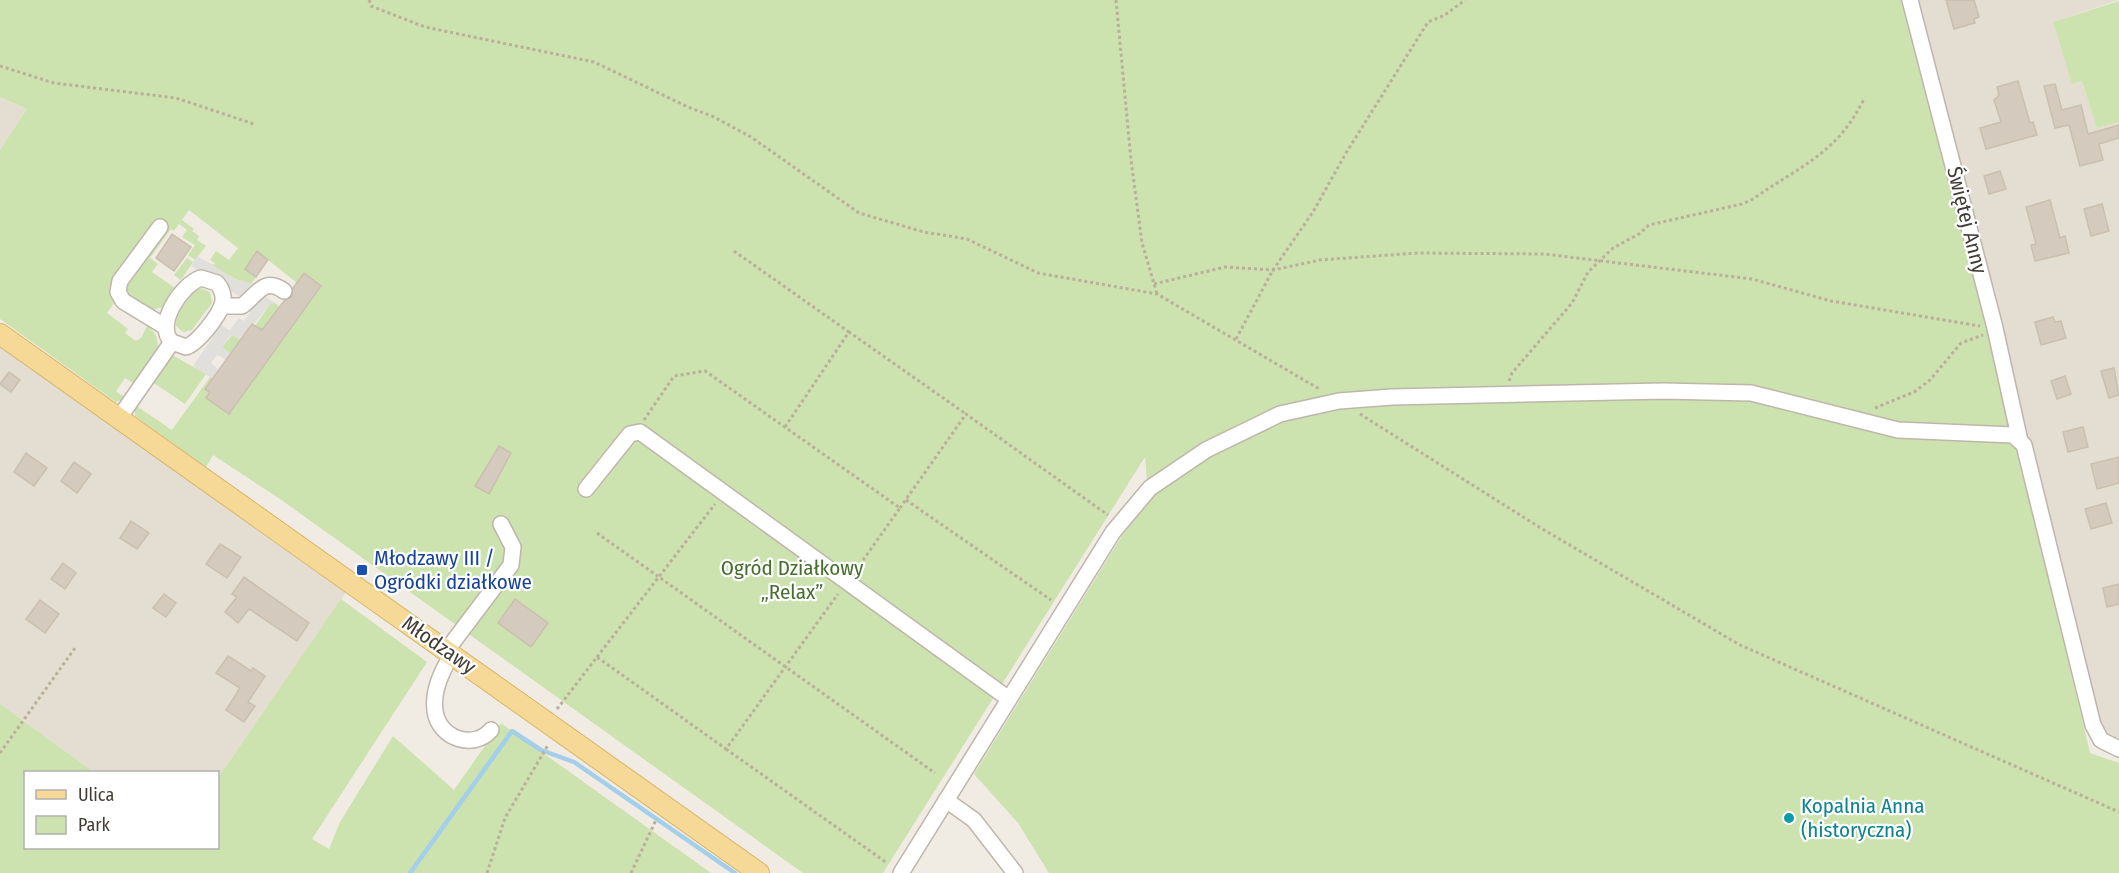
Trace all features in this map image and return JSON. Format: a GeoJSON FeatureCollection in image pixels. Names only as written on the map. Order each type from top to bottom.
{"type":"FeatureCollection","features":[{"type":"Feature","properties":{"kind":"main road","name":"Młodzawy"},"geometry":{"type":"LineString","coordinates":[[0,334],[449,652],[545,730],[663,805],[759,873]]}},
{"type":"Feature","properties":{"kind":"street","name":"Świętej Anny"},"geometry":{"type":"LineString","coordinates":[[1910,0],[1995,328],[2093,725],[2101,740],[2119,749]]}},
{"type":"Feature","properties":{"kind":"street"},"geometry":{"type":"LineString","coordinates":[[160,226],[120,281],[118,292],[123,301],[164,326],[171,342],[180,346],[193,345],[222,306],[223,293],[217,283],[206,278],[196,279],[188,285],[164,326]]}},
{"type":"Feature","properties":{"kind":"street"},"geometry":{"type":"LineString","coordinates":[[222,306],[242,306],[258,289],[269,284],[277,285],[284,291]]}},
{"type":"Feature","properties":{"kind":"street"},"geometry":{"type":"LineString","coordinates":[[119,418],[171,342]]}},
{"type":"Feature","properties":{"kind":"street"},"geometry":{"type":"LineString","coordinates":[[901,873],[1113,532],[1150,488],[1206,450],[1271,418],[1339,401],[1663,391],[1751,393],[1898,430],[2006,433],[2022,443]]}},
{"type":"Feature","properties":{"kind":"street"},"geometry":{"type":"LineString","coordinates":[[586,489],[630,434],[636,431],[1009,699]]}},
{"type":"Feature","properties":{"kind":"street"},"geometry":{"type":"LineString","coordinates":[[491,730],[484,738],[466,741],[454,737],[441,726],[435,713],[435,699],[437,685],[449,652],[512,565],[513,547],[501,524]]}},
{"type":"Feature","properties":{"kind":"street"},"geometry":{"type":"LineString","coordinates":[[946,800],[974,820],[1015,873]]}},
{"type":"Feature","properties":{"kind":"path"},"geometry":{"type":"LineString","coordinates":[[369,0],[371,6],[425,27],[594,62],[714,117],[751,137],[860,213],[924,231],[968,239],[1038,273],[1158,294],[1339,401],[1539,527],[1740,645],[2119,812]]}},
{"type":"Feature","properties":{"kind":"path"},"geometry":{"type":"LineString","coordinates":[[1116,0],[1140,231],[1158,294]]}},
{"type":"Feature","properties":{"kind":"path"},"geometry":{"type":"LineString","coordinates":[[1236,339],[1273,270],[1313,212],[1346,153],[1428,22],[1465,0]]}},
{"type":"Feature","properties":{"kind":"path"},"geometry":{"type":"LineString","coordinates":[[0,66],[54,84],[176,98],[254,124]]}},
{"type":"Feature","properties":{"kind":"path"},"geometry":{"type":"LineString","coordinates":[[1508,395],[1512,373],[1572,303],[1588,272],[1623,240],[1639,234],[1649,225],[1742,204],[1811,164],[1851,124],[1864,99]]}},
{"type":"Feature","properties":{"kind":"path"},"geometry":{"type":"LineString","coordinates":[[734,251],[1108,515]]}},
{"type":"Feature","properties":{"kind":"path"},"geometry":{"type":"LineString","coordinates":[[1154,284],[1225,267],[1273,270],[1320,260],[1417,253],[1544,254],[1752,279],[1831,302],[1995,328]]}},
{"type":"Feature","properties":{"kind":"path"},"geometry":{"type":"LineString","coordinates":[[1869,422],[1872,410],[1879,405],[1914,392],[1930,380],[1961,343],[1995,328]]}},
{"type":"Feature","properties":{"kind":"path"},"geometry":{"type":"LineString","coordinates":[[785,427],[849,332]]}},
{"type":"Feature","properties":{"kind":"path"},"geometry":{"type":"LineString","coordinates":[[636,431],[674,376],[705,371],[900,508]]}},
{"type":"Feature","properties":{"kind":"path"},"geometry":{"type":"LineString","coordinates":[[726,749],[966,414]]}},
{"type":"Feature","properties":{"kind":"path"},"geometry":{"type":"LineString","coordinates":[[487,873],[505,818],[549,743],[545,730],[597,657],[724,493]]}},
{"type":"Feature","properties":{"kind":"path"},"geometry":{"type":"LineString","coordinates":[[906,500],[1051,600]]}},
{"type":"Feature","properties":{"kind":"path"},"geometry":{"type":"LineString","coordinates":[[597,533],[935,773]]}},
{"type":"Feature","properties":{"kind":"path"},"geometry":{"type":"LineString","coordinates":[[0,753],[75,648]]}},
{"type":"Feature","properties":{"kind":"path"},"geometry":{"type":"LineString","coordinates":[[597,657],[886,863]]}},
{"type":"Feature","properties":{"kind":"path"},"geometry":{"type":"LineString","coordinates":[[631,873],[663,805]]}},
{"type":"Feature","properties":{"kind":"shaded area"},"geometry":{"type":"Polygon","coordinates":[[[1912,0],[2119,0],[2053,22],[2072,83],[2082,81],[2097,128],[2119,122],[2119,744],[2097,727],[1912,0]]]}},
{"type":"Feature","properties":{"kind":"shaded area"},"geometry":{"type":"Polygon","coordinates":[[[0,97],[27,109],[0,150],[0,97]]]}},
{"type":"Feature","properties":{"kind":"shaded area"},"geometry":{"type":"Polygon","coordinates":[[[197,256],[235,279],[251,284],[242,298],[191,266],[197,256]]]}},
{"type":"Feature","properties":{"kind":"shaded area"},"geometry":{"type":"Polygon","coordinates":[[[263,295],[275,303],[270,304],[241,340],[231,335],[222,347],[230,354],[226,360],[217,355],[211,363],[219,370],[213,379],[193,366],[221,325],[230,330],[239,318],[244,321],[263,295]]]}},
{"type":"Feature","properties":{"kind":"shaded area"},"geometry":{"type":"Polygon","coordinates":[[[0,334],[351,585],[219,777],[219,771],[93,771],[0,704],[0,334]]]}},
{"type":"Feature","properties":{"kind":"green space","name":"Ogród Działkowy „Relax”"},"geometry":{"type":"Polygon","coordinates":[[[0,0],[1902,0],[2015,437],[2090,753],[2119,763],[2119,873],[1049,873],[1018,823],[974,774],[1148,494],[1145,457],[883,873],[803,873],[280,499],[213,455],[206,467],[135,416],[135,405],[172,430],[210,377],[213,379],[205,389],[210,392],[206,398],[228,413],[255,326],[270,304],[275,303],[279,306],[273,316],[290,329],[321,287],[304,274],[297,283],[257,251],[245,269],[256,277],[251,284],[235,279],[201,259],[213,265],[215,263],[210,260],[216,251],[229,260],[238,248],[189,210],[182,220],[194,229],[192,231],[199,236],[197,240],[206,246],[195,260],[188,255],[195,245],[182,237],[187,230],[179,224],[174,231],[171,229],[150,258],[158,264],[152,272],[175,288],[162,307],[153,310],[116,300],[107,313],[128,329],[125,333],[136,341],[141,338],[147,326],[154,332],[157,339],[152,363],[136,385],[125,378],[116,391],[125,398],[116,402],[0,319],[0,150],[27,109],[0,97],[0,0]]]}},
{"type":"Feature","properties":{"kind":"green space"},"geometry":{"type":"Polygon","coordinates":[[[2119,1],[2119,122],[2097,128],[2082,81],[2072,84],[2053,22],[2119,1]]]}},
{"type":"Feature","properties":{"kind":"green space"},"geometry":{"type":"Polygon","coordinates":[[[187,258],[193,262],[181,280],[174,275],[187,258]]]}},
{"type":"Feature","properties":{"kind":"green space"},"geometry":{"type":"Polygon","coordinates":[[[200,288],[210,292],[212,303],[192,330],[183,332],[176,326],[176,321],[188,299],[200,288]]]}},
{"type":"Feature","properties":{"kind":"green space"},"geometry":{"type":"Polygon","coordinates":[[[232,335],[241,340],[230,354],[222,347],[232,335]]]}},
{"type":"Feature","properties":{"kind":"green space"},"geometry":{"type":"Polygon","coordinates":[[[174,356],[206,374],[185,404],[151,381],[169,357],[174,356]]]}},
{"type":"Feature","properties":{"kind":"green space"},"geometry":{"type":"Polygon","coordinates":[[[341,599],[427,662],[312,839],[329,849],[340,822],[393,736],[454,790],[501,723],[711,873],[0,873],[0,704],[93,771],[24,771],[24,849],[219,849],[219,777],[341,599]]]}},
{"type":"Feature","properties":{"kind":"building"},"geometry":{"type":"Polygon","coordinates":[[[1946,0],[1974,0],[1979,17],[1974,19],[1975,23],[1954,29],[1946,0]]]}},
{"type":"Feature","properties":{"kind":"building"},"geometry":{"type":"Polygon","coordinates":[[[2018,81],[2030,123],[2033,122],[2037,135],[1986,149],[1980,128],[2001,122],[1994,100],[1999,95],[1997,87],[2018,81]]]}},
{"type":"Feature","properties":{"kind":"building"},"geometry":{"type":"Polygon","coordinates":[[[2055,84],[2062,110],[2081,105],[2088,134],[2119,125],[2119,138],[2099,144],[2103,160],[2080,166],[2069,125],[2055,128],[2044,86],[2055,84]]]}},
{"type":"Feature","properties":{"kind":"building"},"geometry":{"type":"Polygon","coordinates":[[[2000,171],[2006,189],[1989,194],[1984,176],[2000,171]]]}},
{"type":"Feature","properties":{"kind":"building"},"geometry":{"type":"Polygon","coordinates":[[[2050,200],[2060,238],[2065,236],[2069,253],[2035,261],[2031,245],[2036,244],[2026,207],[2050,200]]]}},
{"type":"Feature","properties":{"kind":"building"},"geometry":{"type":"Polygon","coordinates":[[[2102,204],[2109,231],[2091,236],[2084,209],[2102,204]]]}},
{"type":"Feature","properties":{"kind":"building"},"geometry":{"type":"Polygon","coordinates":[[[172,234],[191,247],[174,271],[156,258],[172,234]]]}},
{"type":"Feature","properties":{"kind":"building"},"geometry":{"type":"Polygon","coordinates":[[[257,251],[268,260],[256,277],[245,269],[257,251]]]}},
{"type":"Feature","properties":{"kind":"building"},"geometry":{"type":"Polygon","coordinates":[[[304,273],[321,286],[229,414],[206,398],[210,392],[205,389],[252,324],[262,330],[284,301],[292,296],[293,288],[304,273]]]}},
{"type":"Feature","properties":{"kind":"building"},"geometry":{"type":"Polygon","coordinates":[[[2053,317],[2055,322],[2061,321],[2066,338],[2041,345],[2035,322],[2053,317]]]}},
{"type":"Feature","properties":{"kind":"building"},"geometry":{"type":"Polygon","coordinates":[[[2114,368],[2119,395],[2109,398],[2101,371],[2114,368]]]}},
{"type":"Feature","properties":{"kind":"building"},"geometry":{"type":"Polygon","coordinates":[[[9,372],[20,380],[11,392],[0,384],[9,372]]]}},
{"type":"Feature","properties":{"kind":"building"},"geometry":{"type":"Polygon","coordinates":[[[2065,376],[2071,394],[2057,399],[2051,381],[2065,376]]]}},
{"type":"Feature","properties":{"kind":"building"},"geometry":{"type":"Polygon","coordinates":[[[2083,427],[2088,447],[2068,452],[2063,432],[2083,427]]]}},
{"type":"Feature","properties":{"kind":"building"},"geometry":{"type":"Polygon","coordinates":[[[499,446],[511,453],[489,494],[475,486],[499,446]]]}},
{"type":"Feature","properties":{"kind":"building"},"geometry":{"type":"Polygon","coordinates":[[[26,453],[47,468],[34,486],[14,472],[26,453]]]}},
{"type":"Feature","properties":{"kind":"building"},"geometry":{"type":"Polygon","coordinates":[[[2119,457],[2119,483],[2097,489],[2091,464],[2119,457]]]}},
{"type":"Feature","properties":{"kind":"building"},"geometry":{"type":"Polygon","coordinates":[[[74,462],[91,474],[77,493],[61,481],[74,462]]]}},
{"type":"Feature","properties":{"kind":"building"},"geometry":{"type":"Polygon","coordinates":[[[2106,503],[2112,523],[2091,529],[2085,509],[2106,503]]]}},
{"type":"Feature","properties":{"kind":"building"},"geometry":{"type":"Polygon","coordinates":[[[131,521],[149,533],[137,549],[120,538],[131,521]]]}},
{"type":"Feature","properties":{"kind":"building"},"geometry":{"type":"Polygon","coordinates":[[[220,544],[241,557],[227,578],[206,564],[220,544]]]}},
{"type":"Feature","properties":{"kind":"building"},"geometry":{"type":"Polygon","coordinates":[[[63,563],[76,573],[65,589],[51,579],[63,563]]]}},
{"type":"Feature","properties":{"kind":"building"},"geometry":{"type":"Polygon","coordinates":[[[244,577],[309,623],[297,641],[249,609],[238,623],[225,612],[237,597],[232,594],[244,577]]]}},
{"type":"Feature","properties":{"kind":"building"},"geometry":{"type":"Polygon","coordinates":[[[2119,584],[2119,604],[2107,607],[2103,588],[2119,584]]]}},
{"type":"Feature","properties":{"kind":"building"},"geometry":{"type":"Polygon","coordinates":[[[164,594],[176,603],[166,617],[153,608],[164,594]]]}},
{"type":"Feature","properties":{"kind":"building"},"geometry":{"type":"Polygon","coordinates":[[[515,599],[548,623],[531,647],[498,623],[515,599]]]}},
{"type":"Feature","properties":{"kind":"building"},"geometry":{"type":"Polygon","coordinates":[[[40,600],[59,614],[45,633],[26,619],[40,600]]]}},
{"type":"Feature","properties":{"kind":"building"},"geometry":{"type":"Polygon","coordinates":[[[228,656],[251,671],[253,668],[265,676],[248,702],[255,706],[244,722],[226,710],[240,688],[216,673],[228,656]]]}},
{"type":"Feature","properties":{"kind":"waterway"},"geometry":{"type":"LineString","coordinates":[[410,873],[512,731],[541,750],[574,762],[735,873]]}},
{"type":"Feature","properties":{"kind":"place","name":"Młodzawy III / Ogródki działkowe"},"geometry":{"type":"Point","coordinates":[362,570]}},
{"type":"Feature","properties":{"kind":"place","name":"Kopalnia Anna (historyczna)"},"geometry":{"type":"Point","coordinates":[1789,818]}}]}
